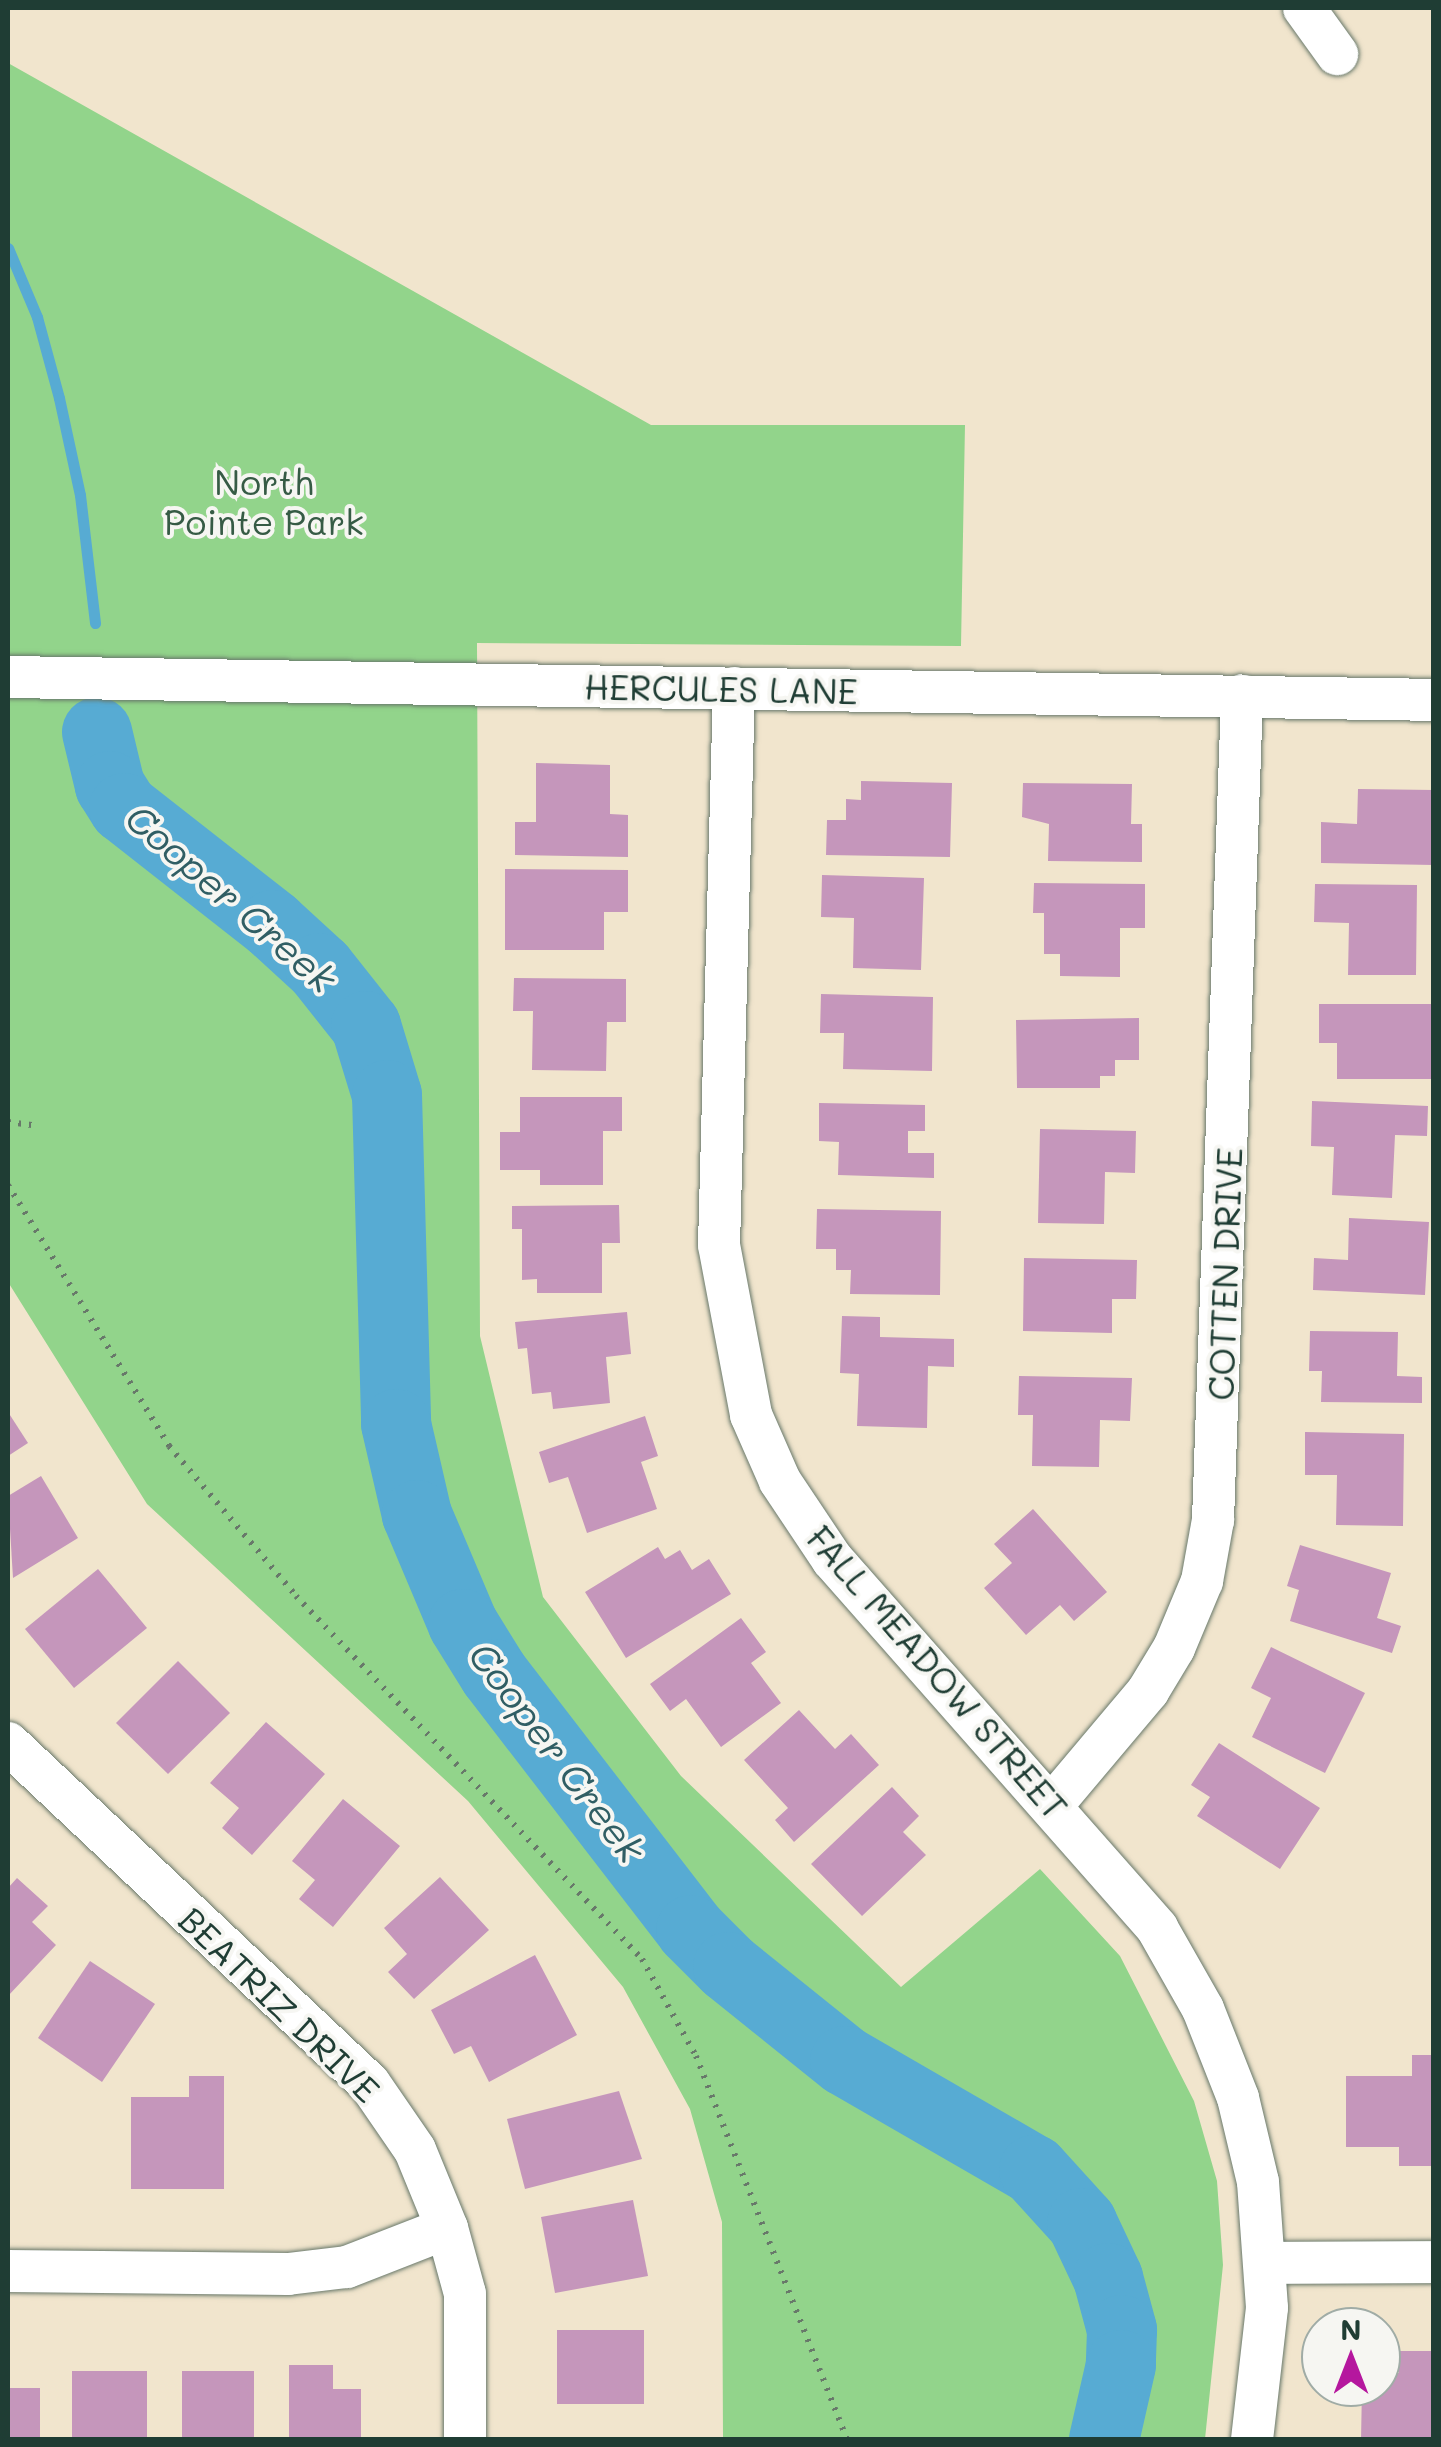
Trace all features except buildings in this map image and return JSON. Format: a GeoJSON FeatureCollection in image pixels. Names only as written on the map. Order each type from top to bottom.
{"type":"FeatureCollection","features":[{"type":"Feature","properties":{"kind":"street"},"geometry":{"type":"LineString","coordinates":[[1304,8],[1337,54]]}},
{"type":"Feature","properties":{"kind":"street","name":"HERCULES LANE"},"geometry":{"type":"LineString","coordinates":[[8,677],[1434,700]]}},
{"type":"Feature","properties":{"kind":"street","name":"FALL MEADOW STREET"},"geometry":{"type":"LineString","coordinates":[[734,688],[720,1245],[751,1415],[780,1481],[832,1559],[1053,1804],[1157,1928],[1203,2009],[1238,2098],[1258,2182],[1267,2263],[1252,2440]]}},
{"type":"Feature","properties":{"kind":"street","name":"COTTEN DRIVE"},"geometry":{"type":"LineString","coordinates":[[1053,1804],[1148,1692],[1174,1648],[1202,1581],[1213,1520],[1242,696]]}},
{"type":"Feature","properties":{"kind":"street","name":"BEATRIZ DRIVE"},"geometry":{"type":"LineString","coordinates":[[8,1744],[369,2084],[416,2150],[447,2228],[464,2294],[466,2440]]}},
{"type":"Feature","properties":{"kind":"street"},"geometry":{"type":"LineString","coordinates":[[8,2271],[288,2274],[347,2267],[447,2228]]}},
{"type":"Feature","properties":{"kind":"street"},"geometry":{"type":"LineString","coordinates":[[1267,2263],[1434,2262]]}},
{"type":"Feature","properties":{"kind":"path"},"geometry":{"type":"LineString","coordinates":[[8,1122],[34,1125]]}},
{"type":"Feature","properties":{"kind":"path"},"geometry":{"type":"LineString","coordinates":[[8,1185],[169,1446],[296,1596],[642,1960],[696,2056],[847,2440]]}},
{"type":"Feature","properties":{"kind":"green space","name":"North Pointe Park"},"geometry":{"type":"Polygon","coordinates":[[[8,63],[651,425],[965,425],[961,646],[477,643],[480,1336],[543,1597],[681,1776],[901,1987],[1040,1869],[1120,1956],[1194,2101],[1217,2181],[1223,2265],[1205,2439],[723,2439],[722,2222],[690,2109],[623,1987],[468,1801],[147,1504],[8,1282],[8,63]]]}},
{"type":"Feature","properties":{"kind":"waterway","name":"Cooper Creek"},"geometry":{"type":"LineString","coordinates":[[8,248],[37,317],[59,398],[80,495],[95,623]]}},
{"type":"Feature","properties":{"kind":"waterway","name":"Cooper Creek"},"geometry":{"type":"LineString","coordinates":[[97,732],[110,786],[124,808],[273,925],[320,968],[366,1026],[387,1095],[396,1424],[417,1515],[463,1624],[494,1674],[691,1930],[728,1967],[845,2061],[1034,2170],[1082,2223],[1108,2278],[1122,2330],[1121,2365],[1104,2440]]}}]}
